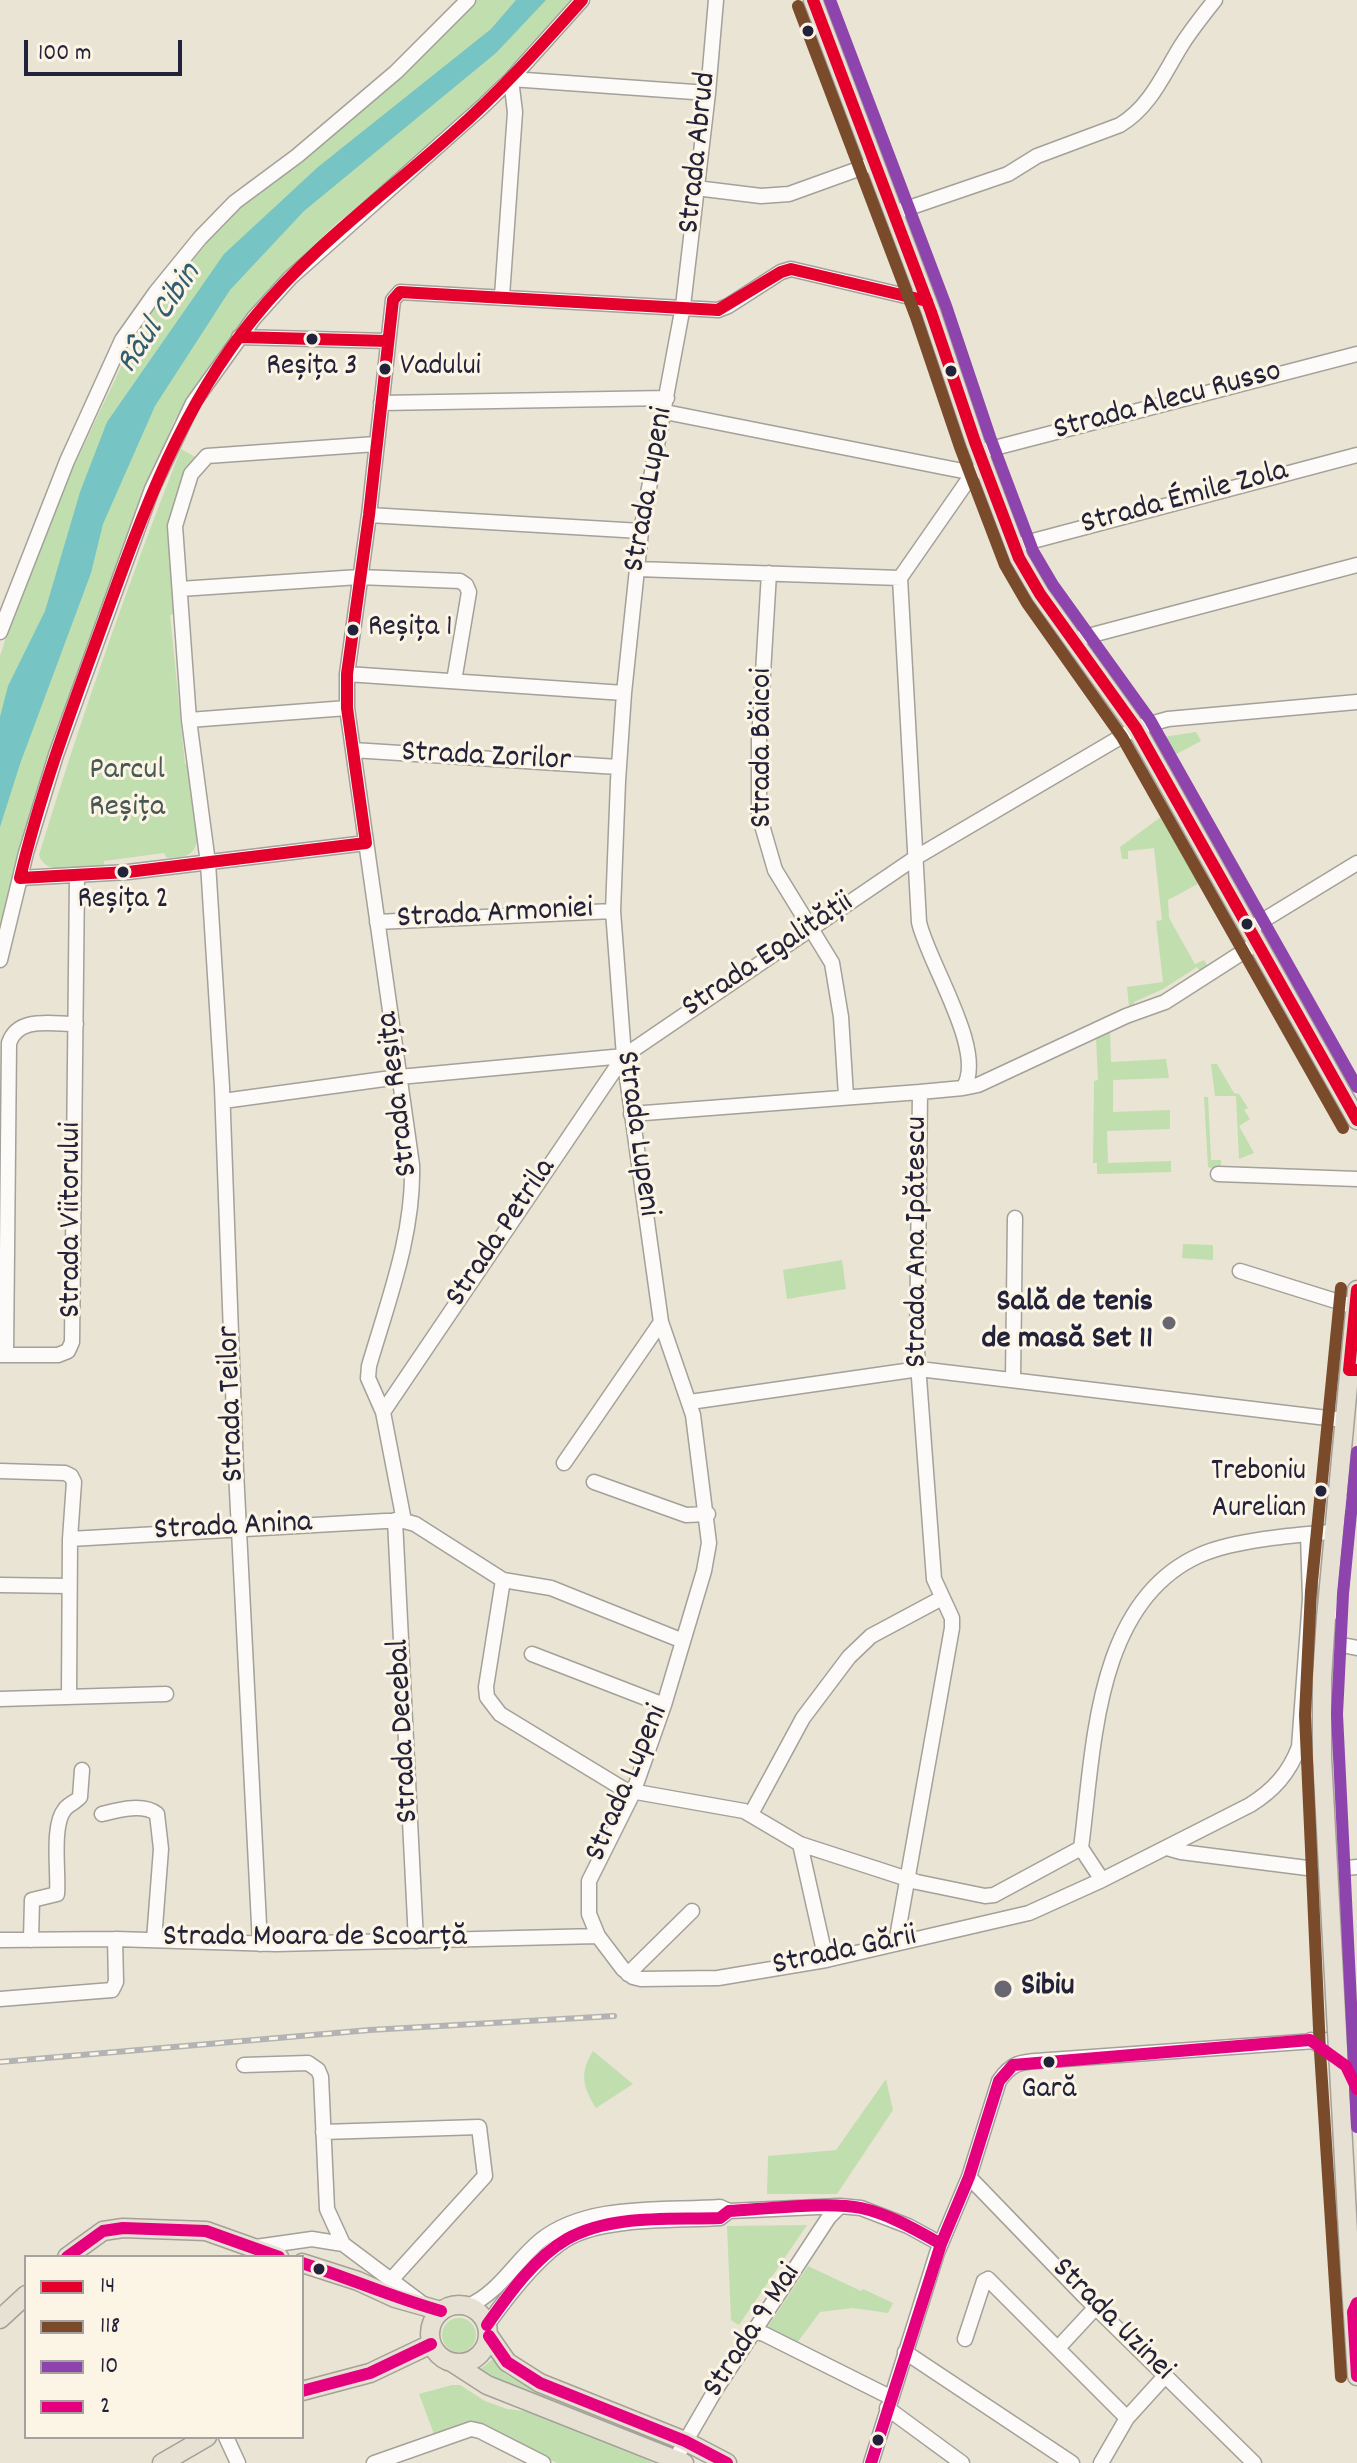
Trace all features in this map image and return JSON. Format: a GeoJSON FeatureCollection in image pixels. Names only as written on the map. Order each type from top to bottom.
{"type":"FeatureCollection","features":[{"type":"Feature","properties":{"kind":"main road"},"geometry":{"type":"LineString","coordinates":[[813,0],[927,301],[978,464],[1014,546],[1033,583],[1136,728],[1357,1119]]}},
{"type":"Feature","properties":{"kind":"main road"},"geometry":{"type":"LineString","coordinates":[[1340,1088],[1357,1101]]}},
{"type":"Feature","properties":{"kind":"main road"},"geometry":{"type":"LineString","coordinates":[[1356,1298],[1353,1370],[1344,1420],[1327,1593],[1322,1678],[1322,1757],[1357,2376]]}},
{"type":"Feature","properties":{"kind":"main road"},"geometry":{"type":"LineString","coordinates":[[70,2255],[103,2231],[123,2228],[206,2231],[272,2255]]}},
{"type":"Feature","properties":{"kind":"main road"},"geometry":{"type":"LineString","coordinates":[[304,2264],[433,2309],[468,2306],[476,2310],[507,2362],[540,2383],[685,2441],[727,2463]]}},
{"type":"Feature","properties":{"kind":"main road"},"geometry":{"type":"LineString","coordinates":[[0,2319],[24,2297]]}},
{"type":"Feature","properties":{"kind":"main road"},"geometry":{"type":"LineString","coordinates":[[433,2309],[431,2344],[443,2359],[487,2385],[677,2462]]}},
{"type":"Feature","properties":{"kind":"main road"},"geometry":{"type":"LineString","coordinates":[[453,2363],[463,2364],[481,2355],[488,2330]]}},
{"type":"Feature","properties":{"kind":"main road"},"geometry":{"type":"LineString","coordinates":[[304,2390],[370,2373],[431,2344]]}},
{"type":"Feature","properties":{"kind":"main road"},"geometry":{"type":"LineString","coordinates":[[162,2463],[204,2439]]}},
{"type":"Feature","properties":{"kind":"street"},"geometry":{"type":"LineString","coordinates":[[0,632],[67,461],[115,354],[156,292],[200,238],[235,202],[297,156],[396,72],[468,0]]}},
{"type":"Feature","properties":{"kind":"street"},"geometry":{"type":"LineString","coordinates":[[0,960],[31,832],[56,755],[152,489],[193,403],[239,337],[304,264],[511,79],[582,0]]}},
{"type":"Feature","properties":{"kind":"street","name":"Strada Abrud"},"geometry":{"type":"LineString","coordinates":[[683,306],[716,0]]}},
{"type":"Feature","properties":{"kind":"street"},"geometry":{"type":"LineString","coordinates":[[894,213],[1008,174],[1037,156],[1131,118],[1146,104],[1183,43],[1215,0]]}},
{"type":"Feature","properties":{"kind":"street"},"geometry":{"type":"LineString","coordinates":[[511,79],[708,93]]}},
{"type":"Feature","properties":{"kind":"street"},"geometry":{"type":"LineString","coordinates":[[511,79],[515,112],[502,296],[709,310],[728,306],[781,272],[791,269],[927,301]]}},
{"type":"Feature","properties":{"kind":"street"},"geometry":{"type":"LineString","coordinates":[[696,188],[761,196],[789,194],[875,163]]}},
{"type":"Feature","properties":{"kind":"street","name":"Strada Reșița"},"geometry":{"type":"LineString","coordinates":[[400,1520],[383,1412],[368,1378],[398,1268],[413,1188],[412,1165],[347,708],[347,674],[369,515],[393,300],[400,292],[502,296]]}},
{"type":"Feature","properties":{"kind":"street","name":"Strada Lupeni"},"geometry":{"type":"LineString","coordinates":[[598,1936],[589,1914],[589,1881],[633,1793],[664,1705],[708,1557],[708,1514],[690,1402],[661,1322],[624,1056],[613,911],[618,767],[641,531],[683,306]]}},
{"type":"Feature","properties":{"kind":"street"},"geometry":{"type":"LineString","coordinates":[[239,337],[387,341]]}},
{"type":"Feature","properties":{"kind":"street","name":"Strada Alecu Russo"},"geometry":{"type":"LineString","coordinates":[[978,464],[1357,354]]}},
{"type":"Feature","properties":{"kind":"street"},"geometry":{"type":"LineString","coordinates":[[381,403],[666,405],[978,464],[900,578],[637,569]]}},
{"type":"Feature","properties":{"kind":"street"},"geometry":{"type":"LineString","coordinates":[[208,863],[189,720],[175,526],[191,474],[207,456],[376,444]]}},
{"type":"Feature","properties":{"kind":"street","name":"Strada Émile Zola"},"geometry":{"type":"LineString","coordinates":[[1014,546],[1357,455]]}},
{"type":"Feature","properties":{"kind":"street"},"geometry":{"type":"LineString","coordinates":[[369,515],[641,531]]}},
{"type":"Feature","properties":{"kind":"street"},"geometry":{"type":"LineString","coordinates":[[1073,640],[1357,565]]}},
{"type":"Feature","properties":{"kind":"street","name":"Strada Băicoi"},"geometry":{"type":"LineString","coordinates":[[769,573],[759,740],[759,815],[775,870],[826,952],[835,974],[846,1096]]}},
{"type":"Feature","properties":{"kind":"street"},"geometry":{"type":"LineString","coordinates":[[180,589],[359,577],[460,581],[469,592],[454,681]]}},
{"type":"Feature","properties":{"kind":"street","name":"Strada Ana Ipătescu"},"geometry":{"type":"LineString","coordinates":[[896,1943],[952,1628],[952,1618],[934,1579],[919,1369],[920,1092],[963,1088],[968,1076],[961,1024],[922,934],[900,578]]}},
{"type":"Feature","properties":{"kind":"street"},"geometry":{"type":"LineString","coordinates":[[347,674],[624,693]]}},
{"type":"Feature","properties":{"kind":"street","name":"Strada Egalității"},"geometry":{"type":"LineString","coordinates":[[624,1056],[915,858],[1136,728],[1160,719],[1357,702]]}},
{"type":"Feature","properties":{"kind":"street"},"geometry":{"type":"LineString","coordinates":[[189,720],[347,708]]}},
{"type":"Feature","properties":{"kind":"street","name":"Strada Zorilor"},"geometry":{"type":"LineString","coordinates":[[353,750],[618,767]]}},
{"type":"Feature","properties":{"kind":"street"},"geometry":{"type":"LineString","coordinates":[[20,878],[77,877],[366,843]]}},
{"type":"Feature","properties":{"kind":"street","name":"Strada Teilor"},"geometry":{"type":"LineString","coordinates":[[208,863],[223,1101],[260,1944]]}},
{"type":"Feature","properties":{"kind":"street"},"geometry":{"type":"LineString","coordinates":[[963,1088],[978,1085],[1126,1016],[1165,1002],[1357,863]]}},
{"type":"Feature","properties":{"kind":"street","name":"Strada Viitorului"},"geometry":{"type":"LineString","coordinates":[[76,1024],[28,1024],[18,1028],[9,1043],[3,1355],[64,1354],[72,1342],[76,1024],[77,877]]}},
{"type":"Feature","properties":{"kind":"street","name":"Strada Armoniei"},"geometry":{"type":"LineString","coordinates":[[377,922],[613,911]]}},
{"type":"Feature","properties":{"kind":"street"},"geometry":{"type":"LineString","coordinates":[[223,1101],[399,1077],[624,1056]]}},
{"type":"Feature","properties":{"kind":"street","name":"Strada Petrila"},"geometry":{"type":"LineString","coordinates":[[383,1412],[624,1056]]}},
{"type":"Feature","properties":{"kind":"street"},"geometry":{"type":"LineString","coordinates":[[0,1109],[8,1081]]}},
{"type":"Feature","properties":{"kind":"street"},"geometry":{"type":"LineString","coordinates":[[631,1114],[920,1092]]}},
{"type":"Feature","properties":{"kind":"street"},"geometry":{"type":"LineString","coordinates":[[1218,1174],[1357,1179]]}},
{"type":"Feature","properties":{"kind":"street"},"geometry":{"type":"LineString","coordinates":[[1013,1379],[1015,1218]]}},
{"type":"Feature","properties":{"kind":"street"},"geometry":{"type":"LineString","coordinates":[[1240,1271],[1356,1298]]}},
{"type":"Feature","properties":{"kind":"street"},"geometry":{"type":"LineString","coordinates":[[564,1463],[661,1322]]}},
{"type":"Feature","properties":{"kind":"street"},"geometry":{"type":"LineString","coordinates":[[690,1402],[919,1369],[1344,1420]]}},
{"type":"Feature","properties":{"kind":"street"},"geometry":{"type":"LineString","coordinates":[[0,1471],[65,1473],[71,1476],[69,1696]]}},
{"type":"Feature","properties":{"kind":"street"},"geometry":{"type":"LineString","coordinates":[[594,1482],[686,1515],[708,1514]]}},
{"type":"Feature","properties":{"kind":"street"},"geometry":{"type":"LineString","coordinates":[[1335,1502],[1357,1504]]}},
{"type":"Feature","properties":{"kind":"street"},"geometry":{"type":"LineString","coordinates":[[400,1520],[422,1528],[503,1580],[551,1588],[683,1641]]}},
{"type":"Feature","properties":{"kind":"street","name":"Strada Anina"},"geometry":{"type":"LineString","coordinates":[[70,1539],[400,1520]]}},
{"type":"Feature","properties":{"kind":"street","name":"Strada Decebal"},"geometry":{"type":"LineString","coordinates":[[400,1520],[416,1941]]}},
{"type":"Feature","properties":{"kind":"street"},"geometry":{"type":"LineString","coordinates":[[1102,1880],[1081,1848],[1100,1697],[1119,1644],[1140,1607],[1173,1571],[1201,1554],[1234,1545],[1332,1532]]}},
{"type":"Feature","properties":{"kind":"street","name":"Strada Gării"},"geometry":{"type":"LineString","coordinates":[[628,1974],[641,1979],[718,1978],[826,1960],[1029,1913],[1167,1848],[1266,1795],[1293,1763],[1302,1731],[1310,1599],[1308,1534]]}},
{"type":"Feature","properties":{"kind":"street"},"geometry":{"type":"LineString","coordinates":[[503,1580],[487,1697],[510,1721],[633,1793],[738,1809],[800,1844],[908,1879],[985,1896],[994,1895],[1081,1848]]}},
{"type":"Feature","properties":{"kind":"street"},"geometry":{"type":"LineString","coordinates":[[0,1585],[69,1586]]}},
{"type":"Feature","properties":{"kind":"street"},"geometry":{"type":"LineString","coordinates":[[1327,1593],[1339,1609],[1337,1644],[1357,1648]]}},
{"type":"Feature","properties":{"kind":"street"},"geometry":{"type":"LineString","coordinates":[[751,1814],[803,1718],[849,1657],[871,1636],[942,1598]]}},
{"type":"Feature","properties":{"kind":"street"},"geometry":{"type":"LineString","coordinates":[[532,1654],[664,1705]]}},
{"type":"Feature","properties":{"kind":"street"},"geometry":{"type":"LineString","coordinates":[[0,1699],[166,1694]]}},
{"type":"Feature","properties":{"kind":"street"},"geometry":{"type":"LineString","coordinates":[[31,1940],[32,1900],[57,1894],[56,1845],[62,1814],[80,1797],[82,1770]]}},
{"type":"Feature","properties":{"kind":"street"},"geometry":{"type":"LineString","coordinates":[[102,1814],[151,1809],[157,1814],[161,1849],[154,1940]]}},
{"type":"Feature","properties":{"kind":"street"},"geometry":{"type":"LineString","coordinates":[[800,1844],[826,1960]]}},
{"type":"Feature","properties":{"kind":"street"},"geometry":{"type":"LineString","coordinates":[[1167,1848],[1323,1870],[1357,1867]]}},
{"type":"Feature","properties":{"kind":"street"},"geometry":{"type":"LineString","coordinates":[[598,1936],[628,1974],[692,1911]]}},
{"type":"Feature","properties":{"kind":"street","name":"Strada Moara de Scoarță"},"geometry":{"type":"LineString","coordinates":[[0,1940],[115,1939],[260,1944],[598,1936]]}},
{"type":"Feature","properties":{"kind":"street"},"geometry":{"type":"LineString","coordinates":[[0,1999],[112,1990],[116,1982],[115,1939]]}},
{"type":"Feature","properties":{"kind":"street"},"geometry":{"type":"LineString","coordinates":[[871,2463],[941,2244],[969,2177],[999,2081],[1009,2068],[1019,2063],[1357,2038]]}},
{"type":"Feature","properties":{"kind":"street"},"geometry":{"type":"LineString","coordinates":[[1310,2040],[1335,2055],[1357,2083]]}},
{"type":"Feature","properties":{"kind":"street"},"geometry":{"type":"LineString","coordinates":[[244,2065],[308,2063],[318,2070],[321,2077],[327,2209],[312,2239]]}},
{"type":"Feature","properties":{"kind":"street"},"geometry":{"type":"LineString","coordinates":[[1357,2066],[1357,2089]]}},
{"type":"Feature","properties":{"kind":"street"},"geometry":{"type":"LineString","coordinates":[[323,2132],[479,2127],[485,2176],[391,2280]]}},
{"type":"Feature","properties":{"kind":"street","name":"Strada Uzinei"},"geometry":{"type":"LineString","coordinates":[[969,2177],[1254,2463]]}},
{"type":"Feature","properties":{"kind":"street"},"geometry":{"type":"LineString","coordinates":[[468,2306],[488,2294],[538,2243],[579,2219],[599,2215],[720,2207],[729,2211],[840,2206],[880,2214],[941,2244]]}},
{"type":"Feature","properties":{"kind":"street","name":"Strada 9 Mai"},"geometry":{"type":"LineString","coordinates":[[677,2462],[685,2441],[753,2331],[829,2217],[840,2206]]}},
{"type":"Feature","properties":{"kind":"street"},"geometry":{"type":"LineString","coordinates":[[327,2209],[343,2244]]}},
{"type":"Feature","properties":{"kind":"street"},"geometry":{"type":"LineString","coordinates":[[488,2330],[538,2263],[577,2234],[617,2224],[720,2218],[729,2211]]}},
{"type":"Feature","properties":{"kind":"street"},"geometry":{"type":"LineString","coordinates":[[249,2248],[312,2239],[343,2244],[433,2309]]}},
{"type":"Feature","properties":{"kind":"street"},"geometry":{"type":"LineString","coordinates":[[965,2339],[984,2281],[988,2279],[1127,2418]]}},
{"type":"Feature","properties":{"kind":"street"},"geometry":{"type":"LineString","coordinates":[[1058,2348],[1096,2307]]}},
{"type":"Feature","properties":{"kind":"street"},"geometry":{"type":"LineString","coordinates":[[753,2331],[888,2402],[962,2463]]}},
{"type":"Feature","properties":{"kind":"street"},"geometry":{"type":"LineString","coordinates":[[905,2352],[1072,2463]]}},
{"type":"Feature","properties":{"kind":"street"},"geometry":{"type":"LineString","coordinates":[[1101,2463],[1127,2418],[1166,2375]]}},
{"type":"Feature","properties":{"kind":"street"},"geometry":{"type":"LineString","coordinates":[[374,2463],[471,2429],[543,2463]]}},
{"type":"Feature","properties":{"kind":"street"},"geometry":{"type":"LineString","coordinates":[[227,2439],[238,2463]]}},
{"type":"Feature","properties":{"kind":"green space"},"geometry":{"type":"Polygon","coordinates":[[[467,0],[574,0],[437,143],[336,224],[286,272],[237,330],[174,421],[146,491],[0,938],[0,656],[34,550],[141,325],[238,204],[467,0]]]}},
{"type":"Feature","properties":{"kind":"green space","name":"Parcul Reșița"},"geometry":{"type":"Polygon","coordinates":[[[181,449],[197,458],[181,494],[176,614],[170,615],[185,764],[191,767],[197,842],[193,851],[182,857],[167,858],[164,853],[104,861],[104,866],[67,870],[49,867],[39,855],[55,804],[124,600],[181,449]]]}},
{"type":"Feature","properties":{"kind":"green space"},"geometry":{"type":"Polygon","coordinates":[[[1196,732],[1201,741],[1169,758],[1157,738],[1196,732]]]}},
{"type":"Feature","properties":{"kind":"green space"},"geometry":{"type":"Polygon","coordinates":[[[1169,811],[1207,879],[1168,900],[1169,918],[1195,964],[1204,960],[1207,965],[1202,974],[1197,967],[1163,989],[1134,1002],[1137,1010],[1129,1006],[1127,987],[1163,982],[1156,921],[1162,920],[1154,848],[1128,851],[1128,859],[1122,859],[1120,847],[1169,811]]]}},
{"type":"Feature","properties":{"kind":"green space"},"geometry":{"type":"Polygon","coordinates":[[[1110,1031],[1111,1062],[1166,1059],[1169,1078],[1113,1080],[1113,1112],[1170,1110],[1170,1129],[1107,1131],[1108,1163],[1171,1161],[1171,1172],[1097,1174],[1097,1163],[1093,1163],[1094,1081],[1098,1080],[1096,1038],[1110,1031]]]}},
{"type":"Feature","properties":{"kind":"green space"},"geometry":{"type":"Polygon","coordinates":[[[1211,1064],[1217,1064],[1234,1093],[1239,1094],[1248,1108],[1244,1110],[1250,1119],[1239,1126],[1254,1153],[1239,1159],[1236,1096],[1215,1096],[1211,1064]]]}},
{"type":"Feature","properties":{"kind":"green space"},"geometry":{"type":"Polygon","coordinates":[[[1204,1097],[1208,1097],[1211,1160],[1221,1160],[1221,1171],[1208,1167],[1204,1097]]]}},
{"type":"Feature","properties":{"kind":"green space"},"geometry":{"type":"Polygon","coordinates":[[[1183,1244],[1213,1245],[1213,1260],[1182,1258],[1183,1244]]]}},
{"type":"Feature","properties":{"kind":"green space"},"geometry":{"type":"Polygon","coordinates":[[[842,1260],[846,1289],[787,1299],[783,1270],[842,1260]]]}},
{"type":"Feature","properties":{"kind":"green space"},"geometry":{"type":"Polygon","coordinates":[[[593,2051],[633,2084],[596,2108],[584,2080],[593,2051]]]}},
{"type":"Feature","properties":{"kind":"green space"},"geometry":{"type":"Polygon","coordinates":[[[886,2079],[893,2110],[837,2194],[767,2194],[768,2156],[836,2150],[886,2079]]]}},
{"type":"Feature","properties":{"kind":"green space"},"geometry":{"type":"Polygon","coordinates":[[[807,2225],[739,2325],[731,2320],[727,2226],[807,2225]]]}},
{"type":"Feature","properties":{"kind":"green space"},"geometry":{"type":"Polygon","coordinates":[[[808,2266],[893,2303],[888,2313],[853,2308],[820,2312],[797,2343],[767,2328],[808,2266]]]}},
{"type":"Feature","properties":{"kind":"green space"},"geometry":{"type":"Polygon","coordinates":[[[459,2318],[471,2323],[476,2335],[471,2347],[459,2352],[447,2347],[442,2335],[447,2323],[459,2318]]]}},
{"type":"Feature","properties":{"kind":"green space"},"geometry":{"type":"Polygon","coordinates":[[[493,2359],[505,2374],[649,2435],[647,2440],[497,2385],[479,2370],[493,2359]]]}},
{"type":"Feature","properties":{"kind":"green space"},"geometry":{"type":"Polygon","coordinates":[[[460,2385],[485,2401],[507,2409],[538,2413],[649,2458],[652,2463],[557,2463],[477,2424],[465,2423],[434,2434],[419,2394],[460,2385]]]}},
{"type":"Feature","properties":{"kind":"water"},"geometry":{"type":"Polygon","coordinates":[[[516,0],[546,0],[496,53],[304,211],[230,290],[155,406],[103,524],[91,573],[20,764],[0,827],[0,717],[8,686],[45,611],[80,492],[107,422],[224,254],[318,167],[491,29],[516,0]]]}},
{"type":"Feature","properties":{"kind":"railway"},"geometry":{"type":"LineString","coordinates":[[0,2062],[370,2030],[614,2016]]}},
{"type":"Feature","properties":{"kind":"transit line","name":"14"},"geometry":{"type":"LineString","coordinates":[[582,0],[469,118],[349,222],[275,293],[227,354],[203,391],[163,468],[115,590],[56,754],[20,878],[128,872],[366,843],[347,708],[347,674],[369,515],[393,300],[400,292],[718,310],[791,269],[927,301]]}},
{"type":"Feature","properties":{"kind":"transit line","name":"14"},"geometry":{"type":"LineString","coordinates":[[813,0],[931,312],[1019,558],[1040,594],[1136,728],[1357,1120]]}},
{"type":"Feature","properties":{"kind":"transit line","name":"10"},"geometry":{"type":"LineString","coordinates":[[830,0],[946,306],[1033,551],[1053,585],[1150,720],[1357,1087]]}},
{"type":"Feature","properties":{"kind":"transit line","name":"118"},"geometry":{"type":"LineString","coordinates":[[798,6],[916,317],[960,447],[1005,565],[1027,603],[1122,737],[1343,1128]]}},
{"type":"Feature","properties":{"kind":"transit line","name":"14"},"geometry":{"type":"LineString","coordinates":[[239,337],[387,341]]}},
{"type":"Feature","properties":{"kind":"transit line","name":"118"},"geometry":{"type":"LineString","coordinates":[[1341,1288],[1311,1591],[1305,1715],[1320,2051],[1341,2377]]}},
{"type":"Feature","properties":{"kind":"transit line","name":"14"},"geometry":{"type":"LineString","coordinates":[[1357,1290],[1349,1370],[1357,1370]]}},
{"type":"Feature","properties":{"kind":"transit line","name":"10"},"geometry":{"type":"LineString","coordinates":[[1357,1452],[1343,1594],[1337,1714],[1357,2127]]}},
{"type":"Feature","properties":{"kind":"transit line","name":"2"},"geometry":{"type":"LineString","coordinates":[[871,2463],[941,2244],[969,2177],[999,2081],[1013,2065],[1310,2040],[1346,2066],[1357,2089]]}},
{"type":"Feature","properties":{"kind":"transit line","name":"2"},"geometry":{"type":"LineString","coordinates":[[487,2325],[544,2256],[567,2239],[603,2225],[662,2219],[720,2218],[729,2211],[778,2207],[848,2206],[892,2218],[941,2244]]}},
{"type":"Feature","properties":{"kind":"transit line","name":"2"},"geometry":{"type":"LineString","coordinates":[[70,2255],[103,2231],[123,2228],[206,2231],[273,2255]]}},
{"type":"Feature","properties":{"kind":"transit line","name":"2"},"geometry":{"type":"LineString","coordinates":[[304,2264],[441,2311]]}},
{"type":"Feature","properties":{"kind":"transit line","name":"2"},"geometry":{"type":"LineString","coordinates":[[1357,2303],[1353,2312],[1357,2376]]}},
{"type":"Feature","properties":{"kind":"transit line","name":"2"},"geometry":{"type":"LineString","coordinates":[[489,2336],[507,2362],[540,2383],[685,2441],[727,2463]]}},
{"type":"Feature","properties":{"kind":"transit line","name":"2"},"geometry":{"type":"LineString","coordinates":[[304,2390],[370,2373],[431,2344]]}},
{"type":"Feature","properties":{"kind":"place","name":"Reșița 3"},"geometry":{"type":"Point","coordinates":[312,339]}},
{"type":"Feature","properties":{"kind":"place","name":"Vadului"},"geometry":{"type":"Point","coordinates":[385,369]}},
{"type":"Feature","properties":{"kind":"place","name":"Reșița 1"},"geometry":{"type":"Point","coordinates":[353,630]}},
{"type":"Feature","properties":{"kind":"place","name":"Reșița 2"},"geometry":{"type":"Point","coordinates":[123,872]}},
{"type":"Feature","properties":{"kind":"place","name":"Sală de tenis de masă Set 11"},"geometry":{"type":"Point","coordinates":[1169,1323]}},
{"type":"Feature","properties":{"kind":"place","name":"Treboniu Aurelian"},"geometry":{"type":"Point","coordinates":[1321,1491]}},
{"type":"Feature","properties":{"kind":"place","name":"Sibiu"},"geometry":{"type":"Point","coordinates":[1003,1989]}},
{"type":"Feature","properties":{"kind":"place","name":"Gară"},"geometry":{"type":"Point","coordinates":[1049,2062]}},
{"type":"Feature","properties":{"kind":"water label","name":"Râul Cibin"},"geometry":{"type":"Point","coordinates":[161,320]}}]}
